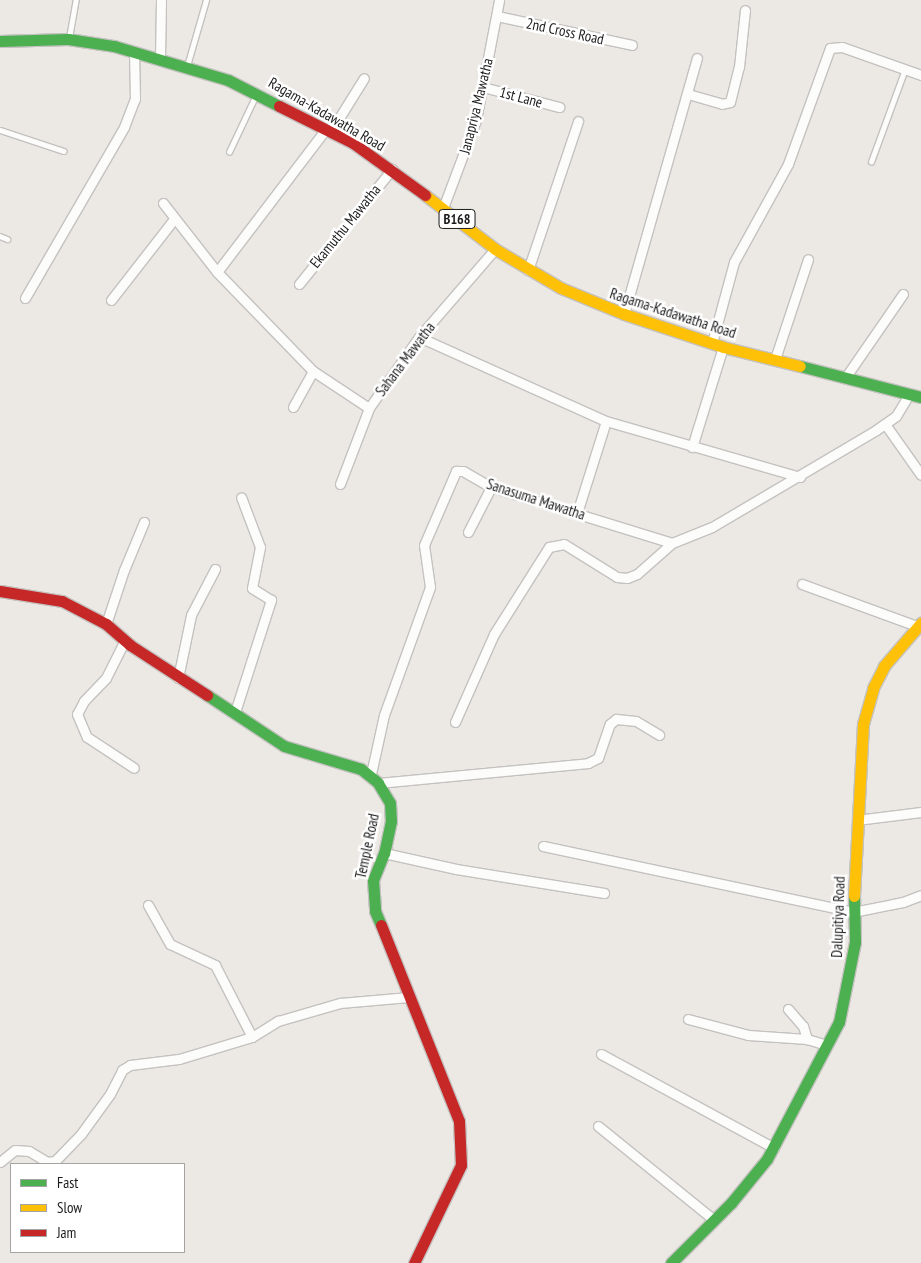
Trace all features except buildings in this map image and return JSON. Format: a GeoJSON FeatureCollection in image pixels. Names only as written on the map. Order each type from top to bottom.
{"type":"FeatureCollection","features":[{"type":"Feature","properties":{"kind":"street"},"geometry":{"type":"LineString","coordinates":[[160,58],[161,0]]}},
{"type":"Feature","properties":{"kind":"street","name":"Janapriya Mawatha"},"geometry":{"type":"LineString","coordinates":[[444,208],[468,145],[483,87],[499,0]]}},
{"type":"Feature","properties":{"kind":"street"},"geometry":{"type":"LineString","coordinates":[[688,94],[722,104],[730,102],[739,66],[744,10]]}},
{"type":"Feature","properties":{"kind":"street","name":"2nd Cross Road"},"geometry":{"type":"LineString","coordinates":[[497,16],[632,45]]}},
{"type":"Feature","properties":{"kind":"street","name":"Ragama-Kadawatha Road"},"geometry":{"type":"LineString","coordinates":[[0,41],[68,40],[134,52],[187,66],[257,92],[328,130],[392,169],[495,249],[528,270],[624,314],[723,347],[921,397]]}},
{"type":"Feature","properties":{"kind":"street"},"geometry":{"type":"LineString","coordinates":[[712,343],[734,262],[788,164],[830,48],[842,47],[921,75]]}},
{"type":"Feature","properties":{"kind":"street"},"geometry":{"type":"LineString","coordinates":[[25,298],[124,126],[135,99],[134,52]]}},
{"type":"Feature","properties":{"kind":"street"},"geometry":{"type":"LineString","coordinates":[[624,314],[697,58]]}},
{"type":"Feature","properties":{"kind":"street"},"geometry":{"type":"LineString","coordinates":[[217,272],[328,130],[364,78]]}},
{"type":"Feature","properties":{"kind":"street","name":"1st Lane"},"geometry":{"type":"LineString","coordinates":[[483,87],[559,107]]}},
{"type":"Feature","properties":{"kind":"street"},"geometry":{"type":"LineString","coordinates":[[528,270],[578,121]]}},
{"type":"Feature","properties":{"kind":"street","name":"Ekamuthu Mawatha"},"geometry":{"type":"LineString","coordinates":[[299,284],[392,169]]}},
{"type":"Feature","properties":{"kind":"street"},"geometry":{"type":"LineString","coordinates":[[163,203],[217,272],[313,371],[369,408]]}},
{"type":"Feature","properties":{"kind":"street"},"geometry":{"type":"LineString","coordinates":[[110,300],[174,219]]}},
{"type":"Feature","properties":{"kind":"street","name":"Sahana Mawatha"},"geometry":{"type":"LineString","coordinates":[[340,484],[369,408],[419,337],[495,249]]}},
{"type":"Feature","properties":{"kind":"street"},"geometry":{"type":"LineString","coordinates":[[775,359],[808,259]]}},
{"type":"Feature","properties":{"kind":"street"},"geometry":{"type":"LineString","coordinates":[[845,378],[903,294]]}},
{"type":"Feature","properties":{"kind":"street"},"geometry":{"type":"LineString","coordinates":[[419,337],[495,374],[606,422],[800,477]]}},
{"type":"Feature","properties":{"kind":"street"},"geometry":{"type":"LineString","coordinates":[[692,447],[723,347]]}},
{"type":"Feature","properties":{"kind":"street"},"geometry":{"type":"LineString","coordinates":[[293,407],[313,371]]}},
{"type":"Feature","properties":{"kind":"street"},"geometry":{"type":"LineString","coordinates":[[455,722],[494,634],[549,547],[564,544],[617,577],[627,578],[636,574],[672,543],[712,527],[800,477],[885,424],[896,416],[909,394]]}},
{"type":"Feature","properties":{"kind":"street"},"geometry":{"type":"LineString","coordinates":[[577,513],[606,422]]}},
{"type":"Feature","properties":{"kind":"street"},"geometry":{"type":"LineString","coordinates":[[885,424],[921,475]]}},
{"type":"Feature","properties":{"kind":"street","name":"Sanasuma Mawatha"},"geometry":{"type":"LineString","coordinates":[[374,778],[384,715],[430,587],[424,556],[427,536],[456,471],[463,471],[491,487],[672,543]]}},
{"type":"Feature","properties":{"kind":"street"},"geometry":{"type":"LineString","coordinates":[[468,532],[491,487]]}},
{"type":"Feature","properties":{"kind":"street"},"geometry":{"type":"LineString","coordinates":[[235,712],[271,600],[252,588],[260,547],[241,497]]}},
{"type":"Feature","properties":{"kind":"street"},"geometry":{"type":"LineString","coordinates":[[106,624],[124,570],[144,522]]}},
{"type":"Feature","properties":{"kind":"street"},"geometry":{"type":"LineString","coordinates":[[178,678],[191,615],[215,569]]}},
{"type":"Feature","properties":{"kind":"street"},"geometry":{"type":"LineString","coordinates":[[802,584],[919,624]]}},
{"type":"Feature","properties":{"kind":"street"},"geometry":{"type":"LineString","coordinates":[[0,591],[62,601],[106,624],[178,678],[235,712],[284,746],[374,778],[588,764],[598,758],[610,724],[616,719],[636,721],[659,735]]}},
{"type":"Feature","properties":{"kind":"street","name":"Dalupitiya Road"},"geometry":{"type":"LineString","coordinates":[[671,1263],[714,1220],[774,1148],[839,1022],[848,989],[855,942],[853,912],[863,724],[867,706],[884,666],[919,624]]}},
{"type":"Feature","properties":{"kind":"street"},"geometry":{"type":"LineString","coordinates":[[125,640],[106,678],[84,701],[77,714],[87,737],[134,768]]}},
{"type":"Feature","properties":{"kind":"street","name":"Temple Road"},"geometry":{"type":"LineString","coordinates":[[374,778],[390,803],[391,821],[384,853],[373,880],[375,911],[459,1121],[460,1165],[414,1263]]}},
{"type":"Feature","properties":{"kind":"street"},"geometry":{"type":"LineString","coordinates":[[857,820],[921,812]]}},
{"type":"Feature","properties":{"kind":"street"},"geometry":{"type":"LineString","coordinates":[[543,846],[853,912],[903,902],[921,895]]}},
{"type":"Feature","properties":{"kind":"street"},"geometry":{"type":"LineString","coordinates":[[384,853],[456,869],[604,893]]}},
{"type":"Feature","properties":{"kind":"street"},"geometry":{"type":"LineString","coordinates":[[148,905],[170,944],[215,964],[252,1037]]}},
{"type":"Feature","properties":{"kind":"street"},"geometry":{"type":"LineString","coordinates":[[0,1162],[16,1150],[29,1151],[47,1162],[55,1161],[81,1134],[110,1094],[122,1070],[130,1065],[179,1059],[252,1037],[278,1021],[340,1003],[409,997]]}},
{"type":"Feature","properties":{"kind":"street"},"geometry":{"type":"LineString","coordinates":[[788,1009],[802,1026],[807,1039]]}},
{"type":"Feature","properties":{"kind":"street"},"geometry":{"type":"LineString","coordinates":[[688,1019],[748,1035],[807,1039],[827,1045]]}},
{"type":"Feature","properties":{"kind":"street"},"geometry":{"type":"LineString","coordinates":[[601,1054],[774,1148]]}},
{"type":"Feature","properties":{"kind":"street"},"geometry":{"type":"LineString","coordinates":[[598,1126],[714,1220]]}},
{"type":"Feature","properties":{"kind":"lane"},"geometry":{"type":"LineString","coordinates":[[68,40],[76,0]]}},
{"type":"Feature","properties":{"kind":"lane"},"geometry":{"type":"LineString","coordinates":[[187,66],[206,0]]}},
{"type":"Feature","properties":{"kind":"lane"},"geometry":{"type":"LineString","coordinates":[[870,162],[905,69]]}},
{"type":"Feature","properties":{"kind":"lane"},"geometry":{"type":"LineString","coordinates":[[229,152],[257,92]]}},
{"type":"Feature","properties":{"kind":"lane"},"geometry":{"type":"LineString","coordinates":[[0,130],[64,151]]}},
{"type":"Feature","properties":{"kind":"lane"},"geometry":{"type":"LineString","coordinates":[[0,236],[7,239]]}},
{"type":"Feature","properties":{"kind":"traffic: fast"},"geometry":{"type":"LineString","coordinates":[[0,41],[68,39],[114,46],[228,80],[279,106]]}},
{"type":"Feature","properties":{"kind":"traffic: fast"},"geometry":{"type":"LineString","coordinates":[[800,366],[921,397]]}},
{"type":"Feature","properties":{"kind":"traffic: fast"},"geometry":{"type":"LineString","coordinates":[[207,695],[284,746],[361,769],[378,783],[390,803],[391,821],[384,853],[373,880],[375,911],[381,925]]}},
{"type":"Feature","properties":{"kind":"traffic: fast"},"geometry":{"type":"LineString","coordinates":[[671,1263],[731,1203],[767,1159],[839,1022],[855,942],[854,896]]}},
{"type":"Feature","properties":{"kind":"traffic: slow"},"geometry":{"type":"LineString","coordinates":[[425,195],[495,249],[561,288],[624,314],[723,347],[800,366]]}},
{"type":"Feature","properties":{"kind":"traffic: slow"},"geometry":{"type":"LineString","coordinates":[[854,896],[863,724],[873,688],[884,666],[921,623]]}},
{"type":"Feature","properties":{"kind":"traffic: jam"},"geometry":{"type":"LineString","coordinates":[[279,106],[353,143],[425,195]]}},
{"type":"Feature","properties":{"kind":"traffic: jam"},"geometry":{"type":"LineString","coordinates":[[0,591],[62,601],[106,624],[130,645],[207,695]]}},
{"type":"Feature","properties":{"kind":"traffic: jam"},"geometry":{"type":"LineString","coordinates":[[381,925],[459,1121],[461,1165],[414,1263]]}}]}
